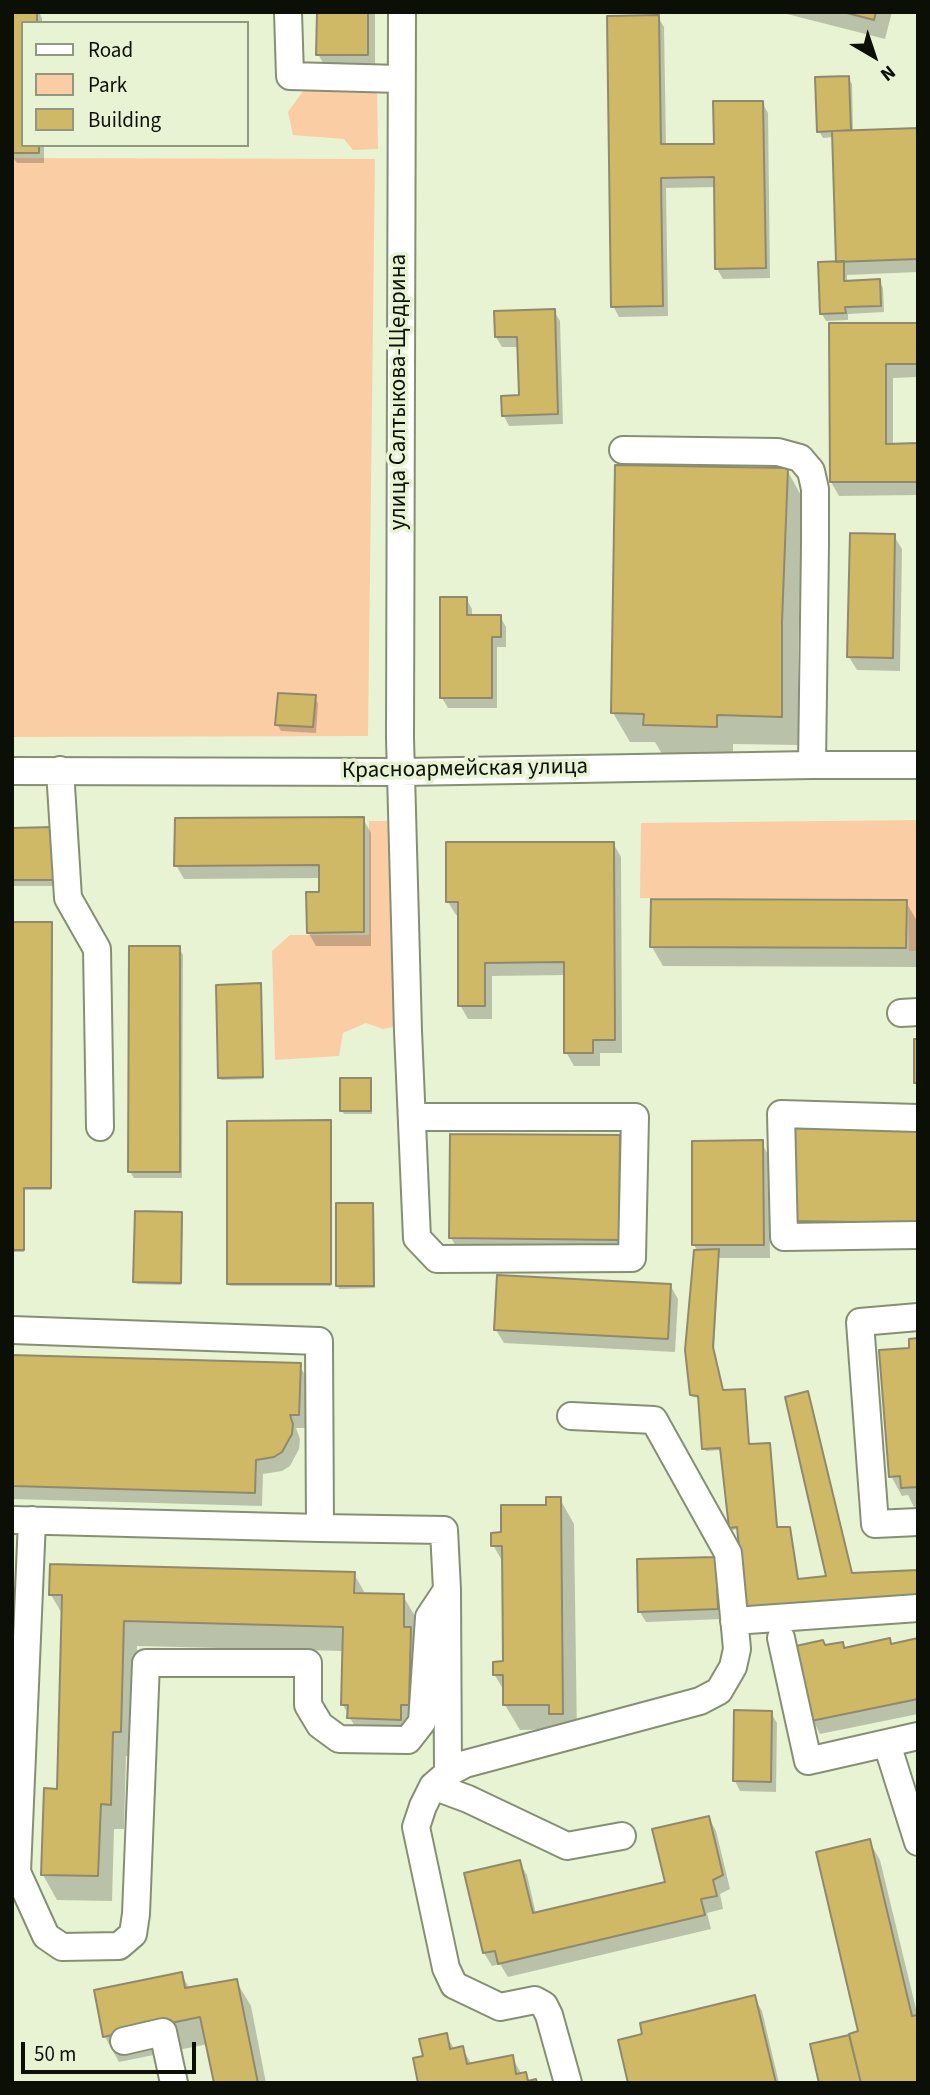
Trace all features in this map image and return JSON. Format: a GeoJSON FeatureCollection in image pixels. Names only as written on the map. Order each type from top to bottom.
{"type":"FeatureCollection","features":[{"type":"Feature","properties":{"kind":"street"},"geometry":{"type":"LineString","coordinates":[[288,12],[290,76],[401,79]]}},
{"type":"Feature","properties":{"kind":"street","name":"улица Салтыкова-Щедрина"},"geometry":{"type":"LineString","coordinates":[[402,12],[401,772],[412,1117],[417,1238],[437,1259],[632,1258],[635,1118],[412,1117]]}},
{"type":"Feature","properties":{"kind":"street"},"geometry":{"type":"LineString","coordinates":[[623,450],[778,452],[800,458],[811,471],[815,489],[816,545],[811,765]]}},
{"type":"Feature","properties":{"kind":"street","name":"Красноармейская улица"},"geometry":{"type":"LineString","coordinates":[[12,771],[401,772],[918,765]]}},
{"type":"Feature","properties":{"kind":"street"},"geometry":{"type":"LineString","coordinates":[[60,771],[68,898],[97,949],[100,1127]]}},
{"type":"Feature","properties":{"kind":"street"},"geometry":{"type":"LineString","coordinates":[[918,1118],[781,1114],[784,1237],[918,1235]]}},
{"type":"Feature","properties":{"kind":"street"},"geometry":{"type":"LineString","coordinates":[[918,1317],[860,1322],[875,1524],[918,1522]]}},
{"type":"Feature","properties":{"kind":"street"},"geometry":{"type":"LineString","coordinates":[[12,1330],[319,1341],[320,1528]]}},
{"type":"Feature","properties":{"kind":"street"},"geometry":{"type":"LineString","coordinates":[[568,2083],[544,2005],[535,2000],[500,2007],[454,1985],[446,1968],[416,1827],[423,1806],[440,1779],[465,1764],[700,1701],[719,1690],[733,1667],[737,1649],[728,1553],[654,1420],[571,1416]]}},
{"type":"Feature","properties":{"kind":"street"},"geometry":{"type":"LineString","coordinates":[[440,1779],[447,1590],[444,1530],[22,1520],[17,1872],[46,1936],[62,1947],[119,1946],[132,1934],[136,1914],[146,1663],[308,1662],[308,1705],[320,1725],[339,1739],[408,1740],[422,1722],[429,1617],[447,1590]]}},
{"type":"Feature","properties":{"kind":"street"},"geometry":{"type":"LineString","coordinates":[[734,1621],[918,1608]]}},
{"type":"Feature","properties":{"kind":"street"},"geometry":{"type":"LineString","coordinates":[[781,1639],[808,1761],[918,1736]]}},
{"type":"Feature","properties":{"kind":"street"},"geometry":{"type":"LineString","coordinates":[[887,1744],[918,1842]]}},
{"type":"Feature","properties":{"kind":"street"},"geometry":{"type":"LineString","coordinates":[[440,1779],[468,1799],[567,1846],[622,1836]]}},
{"type":"Feature","properties":{"kind":"street"},"geometry":{"type":"LineString","coordinates":[[124,2041],[163,2032],[174,2083]]}},
{"type":"Feature","properties":{"kind":"green space"},"geometry":{"type":"Polygon","coordinates":[[[308,84],[377,85],[378,149],[353,150],[344,139],[293,135],[288,112],[308,84]]]}},
{"type":"Feature","properties":{"kind":"green space"},"geometry":{"type":"Polygon","coordinates":[[[12,158],[375,159],[368,736],[12,737],[12,158]]]}},
{"type":"Feature","properties":{"kind":"green space"},"geometry":{"type":"Polygon","coordinates":[[[918,820],[918,951],[909,951],[908,899],[640,898],[641,823],[918,820]]]}},
{"type":"Feature","properties":{"kind":"green space"},"geometry":{"type":"Polygon","coordinates":[[[369,821],[393,821],[399,1026],[383,1029],[366,1023],[343,1033],[339,1056],[275,1060],[272,951],[290,935],[369,935],[369,821]]]}},
{"type":"Feature","properties":{"kind":"building"},"geometry":{"type":"Polygon","coordinates":[[[12,12],[37,12],[37,21],[21,21],[21,147],[39,147],[39,153],[12,153],[12,12]]]}},
{"type":"Feature","properties":{"kind":"building"},"geometry":{"type":"Polygon","coordinates":[[[317,12],[368,12],[368,55],[316,55],[317,12]]]}},
{"type":"Feature","properties":{"kind":"building"},"geometry":{"type":"Polygon","coordinates":[[[843,12],[876,12],[874,20],[843,12]]]}},
{"type":"Feature","properties":{"kind":"building"},"geometry":{"type":"Polygon","coordinates":[[[659,15],[661,144],[714,144],[713,101],[763,101],[766,268],[715,269],[714,177],[661,178],[663,306],[611,307],[607,16],[659,15]]]}},
{"type":"Feature","properties":{"kind":"building"},"geometry":{"type":"Polygon","coordinates":[[[849,76],[851,130],[817,132],[815,77],[849,76]]]}},
{"type":"Feature","properties":{"kind":"building"},"geometry":{"type":"Polygon","coordinates":[[[918,128],[918,259],[836,262],[832,131],[918,128]]]}},
{"type":"Feature","properties":{"kind":"building"},"geometry":{"type":"Polygon","coordinates":[[[844,261],[844,281],[880,279],[881,306],[845,307],[846,313],[820,314],[818,262],[844,261]]]}},
{"type":"Feature","properties":{"kind":"building"},"geometry":{"type":"Polygon","coordinates":[[[555,309],[558,414],[502,416],[501,396],[519,395],[517,337],[495,337],[494,311],[555,309]]]}},
{"type":"Feature","properties":{"kind":"building"},"geometry":{"type":"Polygon","coordinates":[[[829,323],[918,323],[918,364],[886,364],[886,444],[918,443],[918,482],[830,482],[829,323]]]}},
{"type":"Feature","properties":{"kind":"building"},"geometry":{"type":"Polygon","coordinates":[[[615,465],[788,468],[782,622],[782,717],[717,715],[717,727],[643,725],[644,714],[611,713],[615,465]]]}},
{"type":"Feature","properties":{"kind":"building"},"geometry":{"type":"Polygon","coordinates":[[[850,533],[895,534],[893,658],[847,657],[850,533]]]}},
{"type":"Feature","properties":{"kind":"building"},"geometry":{"type":"Polygon","coordinates":[[[440,597],[467,597],[467,615],[501,615],[501,637],[492,637],[492,698],[440,698],[440,597]]]}},
{"type":"Feature","properties":{"kind":"building"},"geometry":{"type":"Polygon","coordinates":[[[278,693],[316,695],[313,727],[275,725],[278,693]]]}},
{"type":"Feature","properties":{"kind":"building"},"geometry":{"type":"Polygon","coordinates":[[[364,817],[364,932],[307,933],[306,892],[319,892],[319,865],[174,866],[175,818],[364,817]]]}},
{"type":"Feature","properties":{"kind":"building"},"geometry":{"type":"Polygon","coordinates":[[[53,827],[53,880],[12,880],[12,828],[53,827]]]}},
{"type":"Feature","properties":{"kind":"building"},"geometry":{"type":"Polygon","coordinates":[[[446,842],[614,842],[615,1040],[593,1040],[593,1053],[564,1053],[564,962],[485,963],[485,1006],[458,1006],[458,902],[446,902],[446,842]]]}},
{"type":"Feature","properties":{"kind":"building"},"geometry":{"type":"Polygon","coordinates":[[[651,899],[907,900],[906,948],[650,947],[651,899]]]}},
{"type":"Feature","properties":{"kind":"building"},"geometry":{"type":"Polygon","coordinates":[[[12,922],[52,922],[51,1188],[24,1188],[24,1250],[12,1250],[12,922]]]}},
{"type":"Feature","properties":{"kind":"building"},"geometry":{"type":"Polygon","coordinates":[[[129,946],[180,946],[180,1172],[128,1172],[129,946]]]}},
{"type":"Feature","properties":{"kind":"building"},"geometry":{"type":"Polygon","coordinates":[[[261,983],[263,1077],[218,1078],[216,985],[261,983]]]}},
{"type":"Feature","properties":{"kind":"building"},"geometry":{"type":"Polygon","coordinates":[[[914,1039],[918,1039],[918,1083],[914,1083],[914,1039]]]}},
{"type":"Feature","properties":{"kind":"building"},"geometry":{"type":"Polygon","coordinates":[[[340,1078],[371,1078],[371,1111],[340,1111],[340,1078]]]}},
{"type":"Feature","properties":{"kind":"building"},"geometry":{"type":"Polygon","coordinates":[[[331,1120],[331,1284],[227,1284],[227,1121],[331,1120]]]}},
{"type":"Feature","properties":{"kind":"building"},"geometry":{"type":"Polygon","coordinates":[[[792,1128],[918,1129],[918,1223],[791,1221],[792,1128]]]}},
{"type":"Feature","properties":{"kind":"building"},"geometry":{"type":"Polygon","coordinates":[[[450,1134],[620,1135],[619,1240],[449,1238],[450,1134]]]}},
{"type":"Feature","properties":{"kind":"building"},"geometry":{"type":"Polygon","coordinates":[[[763,1140],[764,1245],[692,1245],[692,1141],[763,1140]]]}},
{"type":"Feature","properties":{"kind":"building"},"geometry":{"type":"Polygon","coordinates":[[[336,1203],[373,1203],[374,1286],[336,1286],[336,1203]]]}},
{"type":"Feature","properties":{"kind":"building"},"geometry":{"type":"Polygon","coordinates":[[[135,1211],[182,1212],[181,1283],[133,1282],[135,1211]]]}},
{"type":"Feature","properties":{"kind":"building"},"geometry":{"type":"Polygon","coordinates":[[[719,1249],[713,1347],[723,1390],[745,1389],[749,1444],[770,1443],[777,1527],[790,1527],[798,1579],[826,1576],[785,1397],[808,1391],[852,1573],[918,1570],[918,1602],[745,1610],[737,1527],[729,1528],[720,1448],[702,1449],[698,1396],[690,1395],[685,1350],[694,1250],[719,1249]]]}},
{"type":"Feature","properties":{"kind":"building"},"geometry":{"type":"Polygon","coordinates":[[[497,1275],[671,1284],[668,1339],[494,1330],[497,1275]]]}},
{"type":"Feature","properties":{"kind":"building"},"geometry":{"type":"Polygon","coordinates":[[[918,1338],[918,1487],[901,1488],[900,1476],[889,1477],[879,1350],[909,1348],[909,1339],[918,1338]]]}},
{"type":"Feature","properties":{"kind":"building"},"geometry":{"type":"Polygon","coordinates":[[[12,1355],[301,1363],[299,1415],[290,1415],[292,1434],[282,1452],[274,1457],[256,1460],[255,1493],[12,1486],[12,1355]]]}},
{"type":"Feature","properties":{"kind":"building"},"geometry":{"type":"Polygon","coordinates":[[[546,1497],[561,1497],[563,1714],[549,1714],[549,1705],[503,1705],[503,1675],[493,1675],[493,1662],[503,1661],[502,1546],[491,1546],[491,1533],[501,1532],[501,1505],[546,1505],[546,1497]]]}},
{"type":"Feature","properties":{"kind":"building"},"geometry":{"type":"Polygon","coordinates":[[[716,1557],[718,1609],[638,1612],[637,1559],[716,1557]]]}},
{"type":"Feature","properties":{"kind":"building"},"geometry":{"type":"Polygon","coordinates":[[[50,1564],[355,1572],[354,1593],[404,1594],[404,1627],[411,1627],[409,1705],[401,1705],[401,1720],[347,1718],[348,1705],[341,1705],[343,1627],[124,1621],[121,1732],[113,1732],[111,1805],[101,1804],[98,1876],[41,1875],[44,1788],[57,1789],[62,1595],[49,1595],[50,1564]]]}},
{"type":"Feature","properties":{"kind":"building"},"geometry":{"type":"Polygon","coordinates":[[[890,1638],[891,1644],[918,1638],[918,1699],[811,1721],[796,1646],[823,1640],[825,1645],[843,1642],[844,1648],[890,1638]]]}},
{"type":"Feature","properties":{"kind":"building"},"geometry":{"type":"Polygon","coordinates":[[[734,1710],[772,1711],[771,1782],[733,1781],[734,1710]]]}},
{"type":"Feature","properties":{"kind":"building"},"geometry":{"type":"Polygon","coordinates":[[[709,1816],[723,1875],[713,1880],[717,1896],[701,1899],[705,1915],[498,1964],[495,1951],[483,1953],[464,1873],[520,1860],[533,1913],[665,1882],[652,1829],[709,1816]]]}},
{"type":"Feature","properties":{"kind":"building"},"geometry":{"type":"Polygon","coordinates":[[[870,1839],[912,2016],[918,2015],[918,2083],[861,2083],[849,2034],[858,2031],[816,1852],[870,1839]]]}},
{"type":"Feature","properties":{"kind":"building"},"geometry":{"type":"Polygon","coordinates":[[[182,1972],[185,1988],[237,1979],[258,2083],[214,2083],[200,2017],[103,2037],[94,1990],[182,1972]]]}},
{"type":"Feature","properties":{"kind":"building"},"geometry":{"type":"Polygon","coordinates":[[[755,1995],[776,2083],[628,2083],[618,2040],[642,2034],[640,2023],[755,1995]]]}},
{"type":"Feature","properties":{"kind":"building"},"geometry":{"type":"Polygon","coordinates":[[[447,2033],[450,2049],[463,2046],[467,2064],[513,2055],[516,2074],[526,2072],[528,2081],[536,2079],[537,2083],[418,2083],[413,2058],[423,2056],[419,2039],[447,2033]]]}},
{"type":"Feature","properties":{"kind":"building"},"geometry":{"type":"Polygon","coordinates":[[[849,2035],[861,2083],[819,2083],[810,2044],[849,2035]]]}}]}
